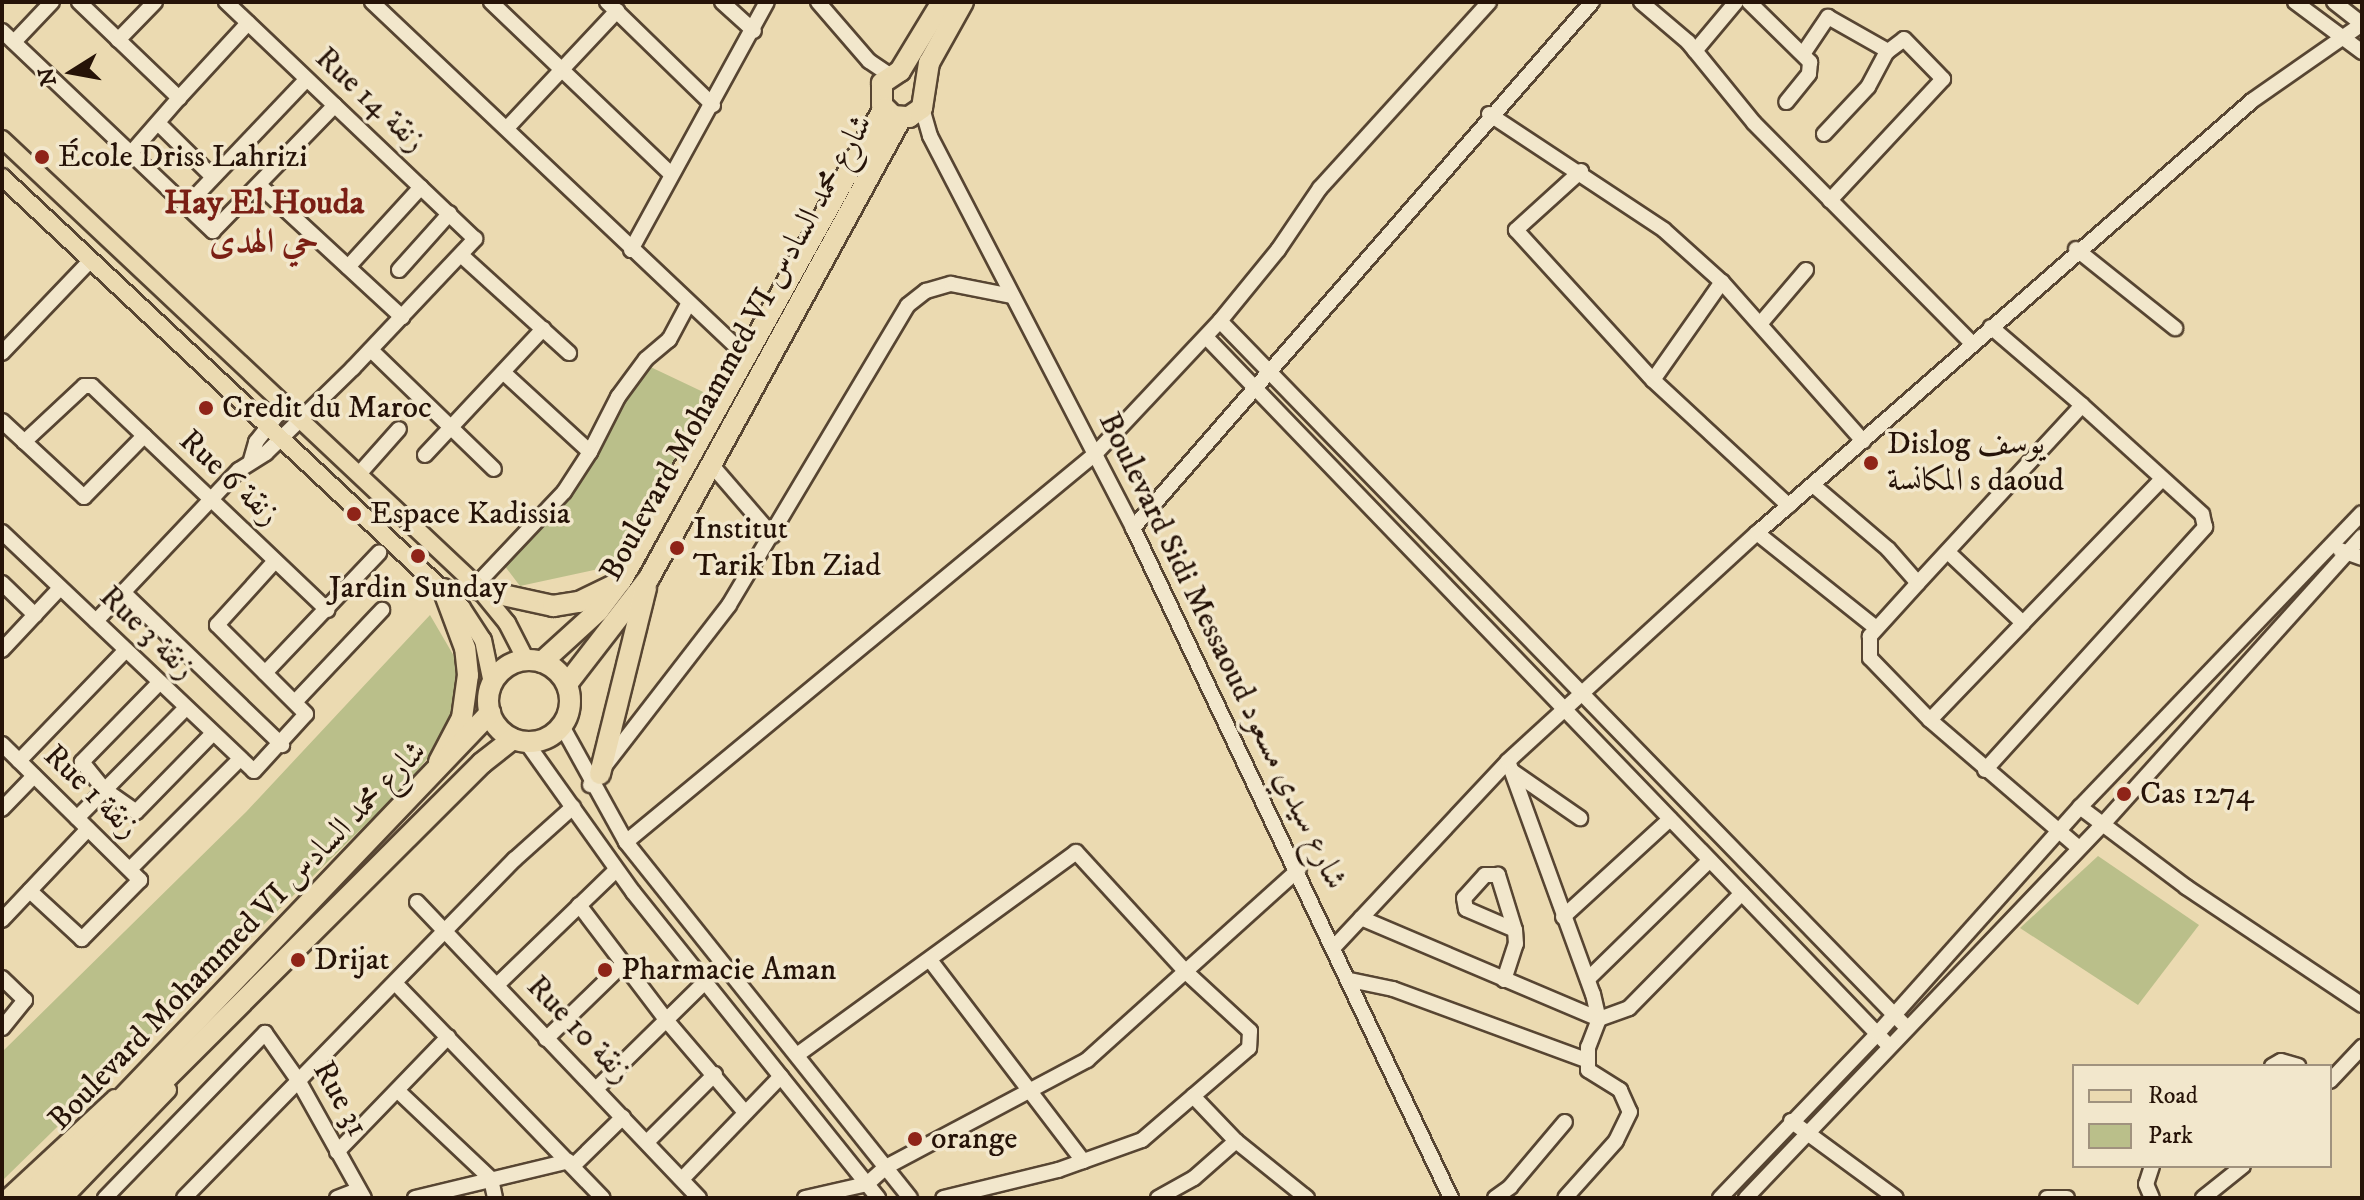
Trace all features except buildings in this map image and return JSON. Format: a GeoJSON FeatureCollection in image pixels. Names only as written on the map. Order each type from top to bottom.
{"type":"FeatureCollection","features":[{"type":"Feature","properties":{"kind":"highway"},"geometry":{"type":"LineString","coordinates":[[890,77],[942,2]]}},
{"type":"Feature","properties":{"kind":"highway","name":"Boulevard Mohammed VI شارع محمد السادس"},"geometry":{"type":"LineString","coordinates":[[534,661],[598,611],[621,581],[744,354],[925,86],[929,63],[963,2]]}},
{"type":"Feature","properties":{"kind":"highway"},"geometry":{"type":"LineString","coordinates":[[890,77],[915,74],[925,86]]}},
{"type":"Feature","properties":{"kind":"highway","name":"Boulevard Mohammed VI شارع محمد السادس"},"geometry":{"type":"LineString","coordinates":[[890,77],[904,113]]}},
{"type":"Feature","properties":{"kind":"highway","name":"Boulevard Mohammed VI شارع محمد السادس"},"geometry":{"type":"LineString","coordinates":[[567,684],[649,578],[904,113]]}},
{"type":"Feature","properties":{"kind":"highway"},"geometry":{"type":"LineString","coordinates":[[595,779],[649,578]]}},
{"type":"Feature","properties":{"kind":"highway"},"geometry":{"type":"LineString","coordinates":[[478,588],[563,605],[621,581]]}},
{"type":"Feature","properties":{"kind":"highway"},"geometry":{"type":"LineString","coordinates":[[427,782],[458,727],[467,688],[465,648],[443,589]]}},
{"type":"Feature","properties":{"kind":"highway"},"geometry":{"type":"LineString","coordinates":[[534,661],[567,684],[570,706],[562,726],[543,740],[519,740],[490,713],[492,683],[504,668],[534,661]]}},
{"type":"Feature","properties":{"kind":"highway","name":"Boulevard Mohammed VI شارع محمد السادس"},"geometry":{"type":"LineString","coordinates":[[27,1198],[490,713]]}},
{"type":"Feature","properties":{"kind":"highway","name":"Boulevard Mohammed VI شارع محمد السادس"},"geometry":{"type":"LineString","coordinates":[[46,1198],[482,763],[519,740]]}},
{"type":"Feature","properties":{"kind":"main road"},"geometry":{"type":"LineString","coordinates":[[2,139],[478,588],[534,661]]}},
{"type":"Feature","properties":{"kind":"main road"},"geometry":{"type":"LineString","coordinates":[[2,177],[443,589],[479,629],[492,683]]}},
{"type":"Feature","properties":{"kind":"main road"},"geometry":{"type":"LineString","coordinates":[[64,1198],[185,1072],[241,1002]]}},
{"type":"Feature","properties":{"kind":"main road"},"geometry":{"type":"LineString","coordinates":[[7,1198],[96,1111],[130,1090]]}},
{"type":"Feature","properties":{"kind":"street"},"geometry":{"type":"LineString","coordinates":[[14,42],[52,2]]}},
{"type":"Feature","properties":{"kind":"street"},"geometry":{"type":"LineString","coordinates":[[79,2],[177,96]]}},
{"type":"Feature","properties":{"kind":"street"},"geometry":{"type":"LineString","coordinates":[[118,40],[155,2]]}},
{"type":"Feature","properties":{"kind":"street","name":"Rue 14 زنقة"},"geometry":{"type":"LineString","coordinates":[[226,2],[475,239],[461,255]]}},
{"type":"Feature","properties":{"kind":"street"},"geometry":{"type":"LineString","coordinates":[[372,2],[507,128],[688,305],[744,354]]}},
{"type":"Feature","properties":{"kind":"street"},"geometry":{"type":"LineString","coordinates":[[491,2],[670,173]]}},
{"type":"Feature","properties":{"kind":"street"},"geometry":{"type":"LineString","coordinates":[[722,2],[754,31]]}},
{"type":"Feature","properties":{"kind":"street"},"geometry":{"type":"LineString","coordinates":[[631,250],[670,173],[713,105],[767,2]]}},
{"type":"Feature","properties":{"kind":"street"},"geometry":{"type":"LineString","coordinates":[[818,2],[869,61],[890,77]]}},
{"type":"Feature","properties":{"kind":"street"},"geometry":{"type":"LineString","coordinates":[[626,842],[1095,454],[1220,321],[1328,178],[1489,2]]}},
{"type":"Feature","properties":{"kind":"street"},"geometry":{"type":"LineString","coordinates":[[1133,528],[1489,114],[1592,2]]}},
{"type":"Feature","properties":{"kind":"street"},"geometry":{"type":"LineString","coordinates":[[1641,2],[1695,51],[1754,123],[1972,343]]}},
{"type":"Feature","properties":{"kind":"street"},"geometry":{"type":"LineString","coordinates":[[1695,51],[1736,2]]}},
{"type":"Feature","properties":{"kind":"street"},"geometry":{"type":"LineString","coordinates":[[1749,2],[1803,54],[1811,68],[1786,102]]}},
{"type":"Feature","properties":{"kind":"street"},"geometry":{"type":"LineString","coordinates":[[2295,2],[2362,52]]}},
{"type":"Feature","properties":{"kind":"street"},"geometry":{"type":"LineString","coordinates":[[1335,946],[1510,766],[1757,533],[2076,249],[2253,100],[2362,24],[2334,2]]}},
{"type":"Feature","properties":{"kind":"street"},"geometry":{"type":"LineString","coordinates":[[507,128],[560,71],[612,6],[713,105]]}},
{"type":"Feature","properties":{"kind":"street"},"geometry":{"type":"LineString","coordinates":[[1803,54],[1828,17],[1888,51]]}},
{"type":"Feature","properties":{"kind":"street"},"geometry":{"type":"LineString","coordinates":[[131,153],[177,96],[248,23]]}},
{"type":"Feature","properties":{"kind":"street"},"geometry":{"type":"LineString","coordinates":[[2,31],[213,231],[335,105]]}},
{"type":"Feature","properties":{"kind":"street"},"geometry":{"type":"LineString","coordinates":[[1824,134],[1868,87],[1888,51],[1904,39],[1943,79],[1830,200]]}},
{"type":"Feature","properties":{"kind":"street"},"geometry":{"type":"LineString","coordinates":[[186,206],[307,79]]}},
{"type":"Feature","properties":{"kind":"street","name":"Boulevard Sidi Messaoud شارع سيدي مسعود"},"geometry":{"type":"LineString","coordinates":[[904,113],[930,136],[1133,528],[1239,760],[1299,869],[1451,1198]]}},
{"type":"Feature","properties":{"kind":"street"},"geometry":{"type":"LineString","coordinates":[[1489,114],[1581,171],[1664,230],[1722,282],[1863,441]]}},
{"type":"Feature","properties":{"kind":"street"},"geometry":{"type":"LineString","coordinates":[[158,123],[213,177]]}},
{"type":"Feature","properties":{"kind":"street"},"geometry":{"type":"LineString","coordinates":[[1581,171],[1516,230],[1653,380],[1789,506]]}},
{"type":"Feature","properties":{"kind":"street"},"geometry":{"type":"LineString","coordinates":[[259,185],[402,317]]}},
{"type":"Feature","properties":{"kind":"street"},"geometry":{"type":"LineString","coordinates":[[348,267],[421,187]]}},
{"type":"Feature","properties":{"kind":"street"},"geometry":{"type":"LineString","coordinates":[[399,270],[450,213]]}},
{"type":"Feature","properties":{"kind":"street"},"geometry":{"type":"LineString","coordinates":[[2076,249],[2175,328]]}},
{"type":"Feature","properties":{"kind":"street"},"geometry":{"type":"LineString","coordinates":[[96,621],[212,499],[251,460],[301,420],[461,255],[569,353]]}},
{"type":"Feature","properties":{"kind":"street"},"geometry":{"type":"LineString","coordinates":[[2,353],[91,260]]}},
{"type":"Feature","properties":{"kind":"street"},"geometry":{"type":"LineString","coordinates":[[1760,324],[1806,270]]}},
{"type":"Feature","properties":{"kind":"street"},"geometry":{"type":"LineString","coordinates":[[1653,380],[1722,282]]}},
{"type":"Feature","properties":{"kind":"street"},"geometry":{"type":"LineString","coordinates":[[595,779],[729,605],[773,536],[908,305],[926,291],[951,284],[1012,296]]}},
{"type":"Feature","properties":{"kind":"street"},"geometry":{"type":"LineString","coordinates":[[478,588],[564,492],[590,452],[618,397],[646,359],[669,340],[688,305]]}},
{"type":"Feature","properties":{"kind":"street"},"geometry":{"type":"LineString","coordinates":[[1220,321],[1905,1026]]}},
{"type":"Feature","properties":{"kind":"street"},"geometry":{"type":"LineString","coordinates":[[1985,770],[2205,527],[2202,514],[1991,327]]}},
{"type":"Feature","properties":{"kind":"street"},"geometry":{"type":"LineString","coordinates":[[425,455],[543,329]]}},
{"type":"Feature","properties":{"kind":"street"},"geometry":{"type":"LineString","coordinates":[[1206,337],[1888,1045]]}},
{"type":"Feature","properties":{"kind":"street"},"geometry":{"type":"LineString","coordinates":[[371,350],[494,469]]}},
{"type":"Feature","properties":{"kind":"street"},"geometry":{"type":"LineString","coordinates":[[503,372],[590,452]]}},
{"type":"Feature","properties":{"kind":"street","name":"Rue 6 زنقة"},"geometry":{"type":"LineString","coordinates":[[24,442],[84,386],[92,386],[327,610]]}},
{"type":"Feature","properties":{"kind":"street"},"geometry":{"type":"LineString","coordinates":[[251,460],[268,425],[285,405]]}},
{"type":"Feature","properties":{"kind":"street"},"geometry":{"type":"LineString","coordinates":[[2079,848],[2057,833],[1930,720],[1870,658],[1867,648],[1876,628],[2082,405]]}},
{"type":"Feature","properties":{"kind":"street"},"geometry":{"type":"LineString","coordinates":[[2,421],[84,497],[144,436]]}},
{"type":"Feature","properties":{"kind":"street"},"geometry":{"type":"LineString","coordinates":[[359,474],[399,429]]}},
{"type":"Feature","properties":{"kind":"street"},"geometry":{"type":"LineString","coordinates":[[710,463],[773,536]]}},
{"type":"Feature","properties":{"kind":"street"},"geometry":{"type":"LineString","coordinates":[[1930,720],[2161,480]]}},
{"type":"Feature","properties":{"kind":"street"},"geometry":{"type":"LineString","coordinates":[[1813,485],[1888,549],[1918,583]]}},
{"type":"Feature","properties":{"kind":"street"},"geometry":{"type":"LineString","coordinates":[[1720,1198],[1878,1033],[2080,807],[2342,529],[2362,513]]}},
{"type":"Feature","properties":{"kind":"street"},"geometry":{"type":"LineString","coordinates":[[2342,529],[2359,539]]}},
{"type":"Feature","properties":{"kind":"street","name":"Rue 3 زنقة"},"geometry":{"type":"LineString","coordinates":[[2,532],[239,760],[254,771],[282,745]]}},
{"type":"Feature","properties":{"kind":"street"},"geometry":{"type":"LineString","coordinates":[[1757,533],[1876,628]]}},
{"type":"Feature","properties":{"kind":"street"},"geometry":{"type":"LineString","coordinates":[[1755,1195],[1905,1026],[2103,824],[2359,539]]}},
{"type":"Feature","properties":{"kind":"street"},"geometry":{"type":"LineString","coordinates":[[2330,543],[2345,554],[2362,557],[2359,539]]}},
{"type":"Feature","properties":{"kind":"street"},"geometry":{"type":"LineString","coordinates":[[1948,552],[2023,623]]}},
{"type":"Feature","properties":{"kind":"street"},"geometry":{"type":"LineString","coordinates":[[265,673],[379,553]]}},
{"type":"Feature","properties":{"kind":"street"},"geometry":{"type":"LineString","coordinates":[[123,592],[282,745],[305,721],[305,712],[217,625],[275,561]]}},
{"type":"Feature","properties":{"kind":"street"},"geometry":{"type":"LineString","coordinates":[[2,583],[35,615]]}},
{"type":"Feature","properties":{"kind":"street"},"geometry":{"type":"LineString","coordinates":[[4,643],[60,588]]}},
{"type":"Feature","properties":{"kind":"street"},"geometry":{"type":"LineString","coordinates":[[295,702],[382,610]]}},
{"type":"Feature","properties":{"kind":"street"},"geometry":{"type":"LineString","coordinates":[[19,761],[126,650]]}},
{"type":"Feature","properties":{"kind":"street"},"geometry":{"type":"LineString","coordinates":[[160,682],[82,762],[105,790],[136,812],[213,733]]}},
{"type":"Feature","properties":{"kind":"street"},"geometry":{"type":"LineString","coordinates":[[2,920],[30,891],[83,824],[105,790],[185,709]]}},
{"type":"Feature","properties":{"kind":"street"},"geometry":{"type":"LineString","coordinates":[[562,726],[595,779],[626,842],[910,1198]]}},
{"type":"Feature","properties":{"kind":"street"},"geometry":{"type":"LineString","coordinates":[[519,740],[573,807],[616,870],[878,1198]]}},
{"type":"Feature","properties":{"kind":"street","name":"Rue 1 زنقة"},"geometry":{"type":"LineString","coordinates":[[2,744],[135,874]]}},
{"type":"Feature","properties":{"kind":"street"},"geometry":{"type":"LineString","coordinates":[[30,891],[81,939],[135,874],[239,760]]}},
{"type":"Feature","properties":{"kind":"street"},"geometry":{"type":"LineString","coordinates":[[1510,766],[1580,818]]}},
{"type":"Feature","properties":{"kind":"street"},"geometry":{"type":"LineString","coordinates":[[1510,766],[1588,979],[1599,1019],[1586,1060]]}},
{"type":"Feature","properties":{"kind":"street"},"geometry":{"type":"LineString","coordinates":[[2,809],[34,776]]}},
{"type":"Feature","properties":{"kind":"street"},"geometry":{"type":"LineString","coordinates":[[184,1198],[298,1080],[397,985],[445,931],[573,807]]}},
{"type":"Feature","properties":{"kind":"street"},"geometry":{"type":"LineString","coordinates":[[2080,807],[2362,1005]]}},
{"type":"Feature","properties":{"kind":"street"},"geometry":{"type":"LineString","coordinates":[[1563,917],[1670,819]]}},
{"type":"Feature","properties":{"kind":"street"},"geometry":{"type":"LineString","coordinates":[[797,1055],[1076,852],[1186,972],[1250,1031],[1249,1048],[1142,1140],[1083,1161],[943,1198]]}},
{"type":"Feature","properties":{"kind":"street"},"geometry":{"type":"LineString","coordinates":[[1588,979],[1710,860]]}},
{"type":"Feature","properties":{"kind":"street"},"geometry":{"type":"LineString","coordinates":[[805,1198],[867,1184],[886,1167],[1087,1060],[1299,869]]}},
{"type":"Feature","properties":{"kind":"street"},"geometry":{"type":"LineString","coordinates":[[497,985],[616,870]]}},
{"type":"Feature","properties":{"kind":"street"},"geometry":{"type":"LineString","coordinates":[[1361,918],[1599,1019],[1629,1008],[1742,893]]}},
{"type":"Feature","properties":{"kind":"street","name":"Rue 10 زنقة"},"geometry":{"type":"LineString","coordinates":[[417,902],[699,1198]]}},
{"type":"Feature","properties":{"kind":"street"},"geometry":{"type":"LineString","coordinates":[[579,905],[667,1021],[744,1111]]}},
{"type":"Feature","properties":{"kind":"street"},"geometry":{"type":"LineString","coordinates":[[1504,980],[1516,944],[1515,930]]}},
{"type":"Feature","properties":{"kind":"street"},"geometry":{"type":"LineString","coordinates":[[930,960],[1028,1093],[1083,1161]]}},
{"type":"Feature","properties":{"kind":"street"},"geometry":{"type":"LineString","coordinates":[[546,1039],[623,964]]}},
{"type":"Feature","properties":{"kind":"street"},"geometry":{"type":"LineString","coordinates":[[2,978],[24,997],[25,1004],[5,1020]]}},
{"type":"Feature","properties":{"kind":"street"},"geometry":{"type":"LineString","coordinates":[[1350,980],[1393,989],[1586,1060],[1595,1077],[1620,1090],[1630,1112],[1616,1141],[1565,1198]]}},
{"type":"Feature","properties":{"kind":"street"},"geometry":{"type":"LineString","coordinates":[[596,1089],[705,982]]}},
{"type":"Feature","properties":{"kind":"street"},"geometry":{"type":"LineString","coordinates":[[397,985],[603,1198]]}},
{"type":"Feature","properties":{"kind":"street","name":"Rue 31"},"geometry":{"type":"LineString","coordinates":[[105,1198],[263,1034],[272,1036],[361,1194]]}},
{"type":"Feature","properties":{"kind":"street"},"geometry":{"type":"LineString","coordinates":[[337,1152],[448,1037]]}},
{"type":"Feature","properties":{"kind":"street"},"geometry":{"type":"LineString","coordinates":[[2332,1079],[2362,1047]]}},
{"type":"Feature","properties":{"kind":"street"},"geometry":{"type":"LineString","coordinates":[[647,1142],[715,1074]]}},
{"type":"Feature","properties":{"kind":"street"},"geometry":{"type":"LineString","coordinates":[[683,1178],[744,1111],[781,1076]]}},
{"type":"Feature","properties":{"kind":"street"},"geometry":{"type":"LineString","coordinates":[[398,1091],[491,1179],[495,1198]]}},
{"type":"Feature","properties":{"kind":"street"},"geometry":{"type":"LineString","coordinates":[[1193,1096],[1236,1141],[1307,1198]]}},
{"type":"Feature","properties":{"kind":"street"},"geometry":{"type":"LineString","coordinates":[[415,1198],[571,1164],[623,1117]]}},
{"type":"Feature","properties":{"kind":"street"},"geometry":{"type":"LineString","coordinates":[[1791,1121],[1889,1196]]}},
{"type":"Feature","properties":{"kind":"street"},"geometry":{"type":"LineString","coordinates":[[1495,1198],[1510,1187],[1565,1122]]}},
{"type":"Feature","properties":{"kind":"street"},"geometry":{"type":"LineString","coordinates":[[1158,1198],[1194,1178],[1236,1141]]}},
{"type":"Feature","properties":{"kind":"street"},"geometry":{"type":"LineString","coordinates":[[2151,1168],[2146,1184],[2152,1198]]}},
{"type":"Feature","properties":{"kind":"street"},"geometry":{"type":"LineString","coordinates":[[2203,1198],[2240,1168]]}},
{"type":"Feature","properties":{"kind":"street"},"geometry":{"type":"LineString","coordinates":[[198,1183],[207,1198]]}},
{"type":"Feature","properties":{"kind":"street"},"geometry":{"type":"LineString","coordinates":[[337,1198],[361,1194]]}},
{"type":"Feature","properties":{"kind":"street"},"geometry":{"type":"LineString","coordinates":[[2047,1198],[2067,1198]]}},
{"type":"Feature","properties":{"kind":"green space"},"geometry":{"type":"Polygon","coordinates":[[[640,362],[718,399],[669,484],[608,567],[520,586],[504,565],[566,492],[640,362]]]}},
{"type":"Feature","properties":{"kind":"green space"},"geometry":{"type":"Polygon","coordinates":[[[430,615],[458,663],[458,703],[433,751],[408,783],[2,1181],[2,1052],[246,812],[430,615]]]}},
{"type":"Feature","properties":{"kind":"green space"},"geometry":{"type":"Polygon","coordinates":[[[2098,856],[2199,925],[2138,1005],[2020,928],[2098,856]]]}},
{"type":"Feature","properties":{"kind":"place","name":"École Driss Lahrizi"},"geometry":{"type":"Point","coordinates":[42,157]}},
{"type":"Feature","properties":{"kind":"place","name":"Credit du Maroc"},"geometry":{"type":"Point","coordinates":[206,408]}},
{"type":"Feature","properties":{"kind":"place","name":"Dislog يوسف المكانسة s daoud"},"geometry":{"type":"Point","coordinates":[1871,463]}},
{"type":"Feature","properties":{"kind":"place","name":"Espace Kadissia"},"geometry":{"type":"Point","coordinates":[354,514]}},
{"type":"Feature","properties":{"kind":"place","name":"Institut Tarik Ibn Ziad"},"geometry":{"type":"Point","coordinates":[677,548]}},
{"type":"Feature","properties":{"kind":"place","name":"Jardin Sunday"},"geometry":{"type":"Point","coordinates":[418,556]}},
{"type":"Feature","properties":{"kind":"place","name":"Cas 1274"},"geometry":{"type":"Point","coordinates":[2124,794]}},
{"type":"Feature","properties":{"kind":"place","name":"Drijat"},"geometry":{"type":"Point","coordinates":[298,960]}},
{"type":"Feature","properties":{"kind":"place","name":"Pharmacie Aman"},"geometry":{"type":"Point","coordinates":[605,970]}},
{"type":"Feature","properties":{"kind":"place","name":"orange"},"geometry":{"type":"Point","coordinates":[915,1139]}},
{"type":"Feature","properties":{"kind":"district","name":"Hay El Houda حي الهدى"},"geometry":{"type":"Point","coordinates":[264,222]}}]}
